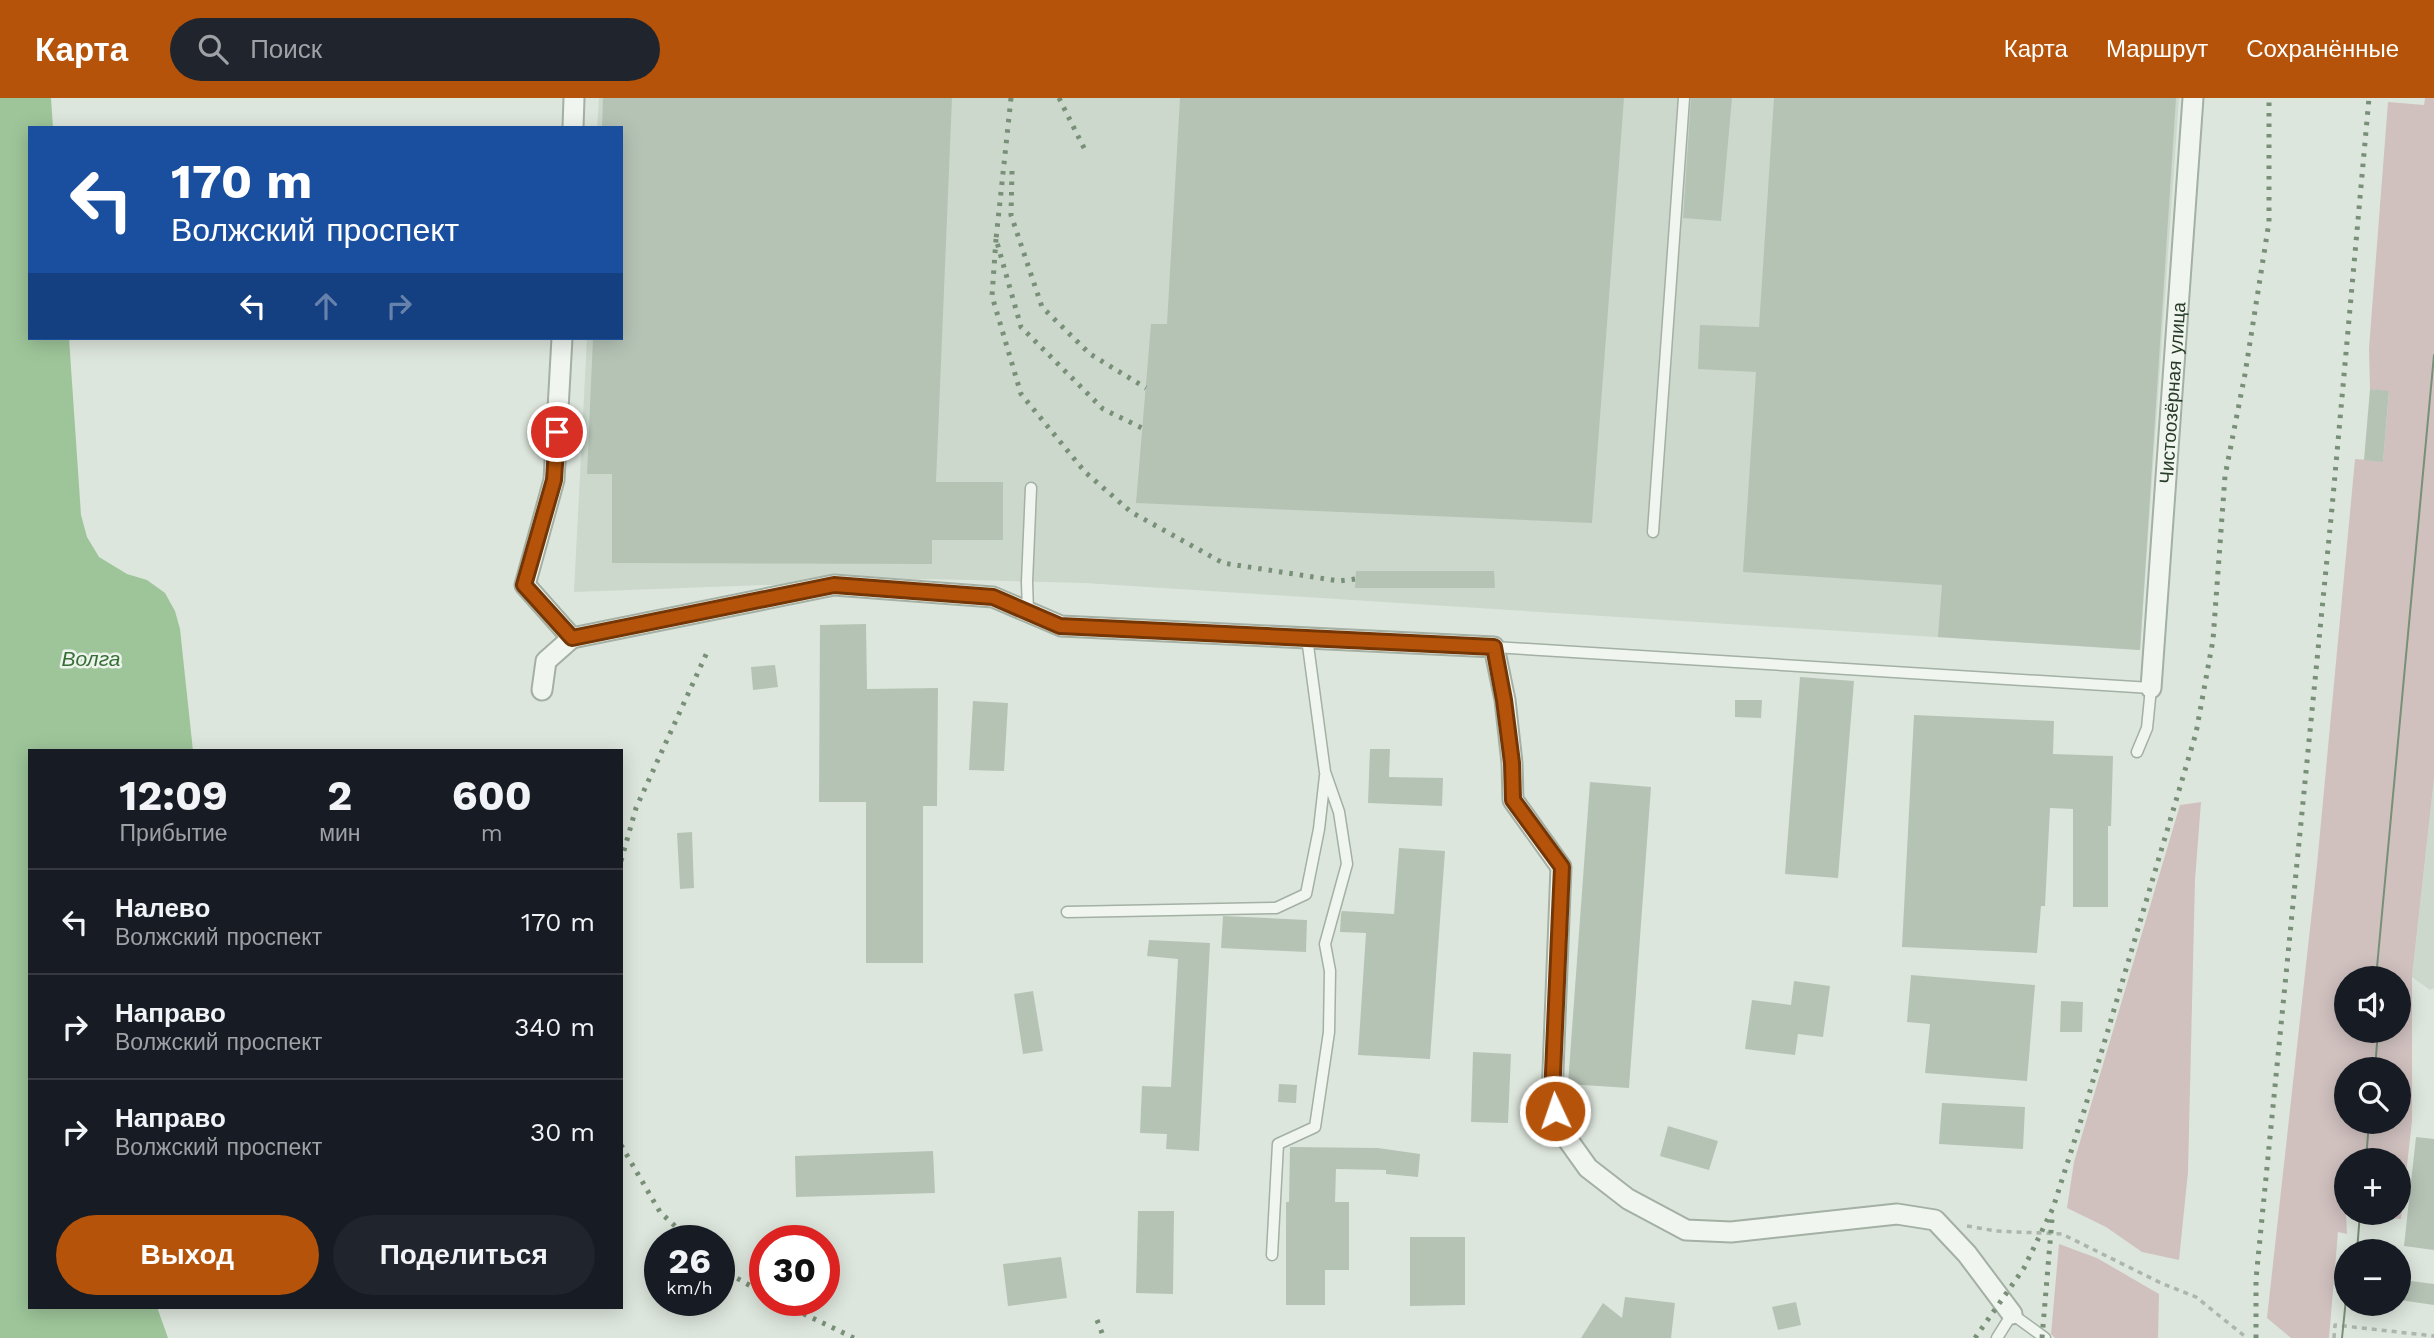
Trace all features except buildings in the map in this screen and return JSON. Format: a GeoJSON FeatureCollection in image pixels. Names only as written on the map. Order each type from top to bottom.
{"type":"FeatureCollection","features":[{"type":"Feature","properties":{"kind":"street"},"geometry":{"type":"LineString","coordinates":[[573,126],[574,98]]}},
{"type":"Feature","properties":{"kind":"street","name":"Чистоозёрная улица"},"geometry":{"type":"LineString","coordinates":[[2151,688],[2193,98]]}},
{"type":"Feature","properties":{"kind":"street"},"geometry":{"type":"LineString","coordinates":[[562,340],[554,480],[524,585],[572,638]]}},
{"type":"Feature","properties":{"kind":"street"},"geometry":{"type":"LineString","coordinates":[[541,690],[546,662],[572,638],[834,585],[993,597],[1060,626],[1494,647],[1512,763],[1513,800],[1562,867],[1552,1096],[1558,1126],[1588,1168],[1628,1199],[1686,1230],[1731,1232],[1898,1214],[1935,1220],[1967,1254],[2012,1314]]}},
{"type":"Feature","properties":{"kind":"lane"},"geometry":{"type":"LineString","coordinates":[[1653,532],[1684,98]]}},
{"type":"Feature","properties":{"kind":"lane"},"geometry":{"type":"LineString","coordinates":[[1028,612],[1031,488]]}},
{"type":"Feature","properties":{"kind":"lane"},"geometry":{"type":"LineString","coordinates":[[1272,1255],[1278,1144],[1315,1128],[1329,1032],[1331,971],[1325,944],[1347,864],[1339,812],[1325,772],[1307,638]]}},
{"type":"Feature","properties":{"kind":"lane"},"geometry":{"type":"LineString","coordinates":[[1494,647],[2151,688],[2147,728],[2137,752]]}},
{"type":"Feature","properties":{"kind":"lane"},"geometry":{"type":"LineString","coordinates":[[1067,912],[1276,908],[1306,894],[1319,828],[1325,772]]}},
{"type":"Feature","properties":{"kind":"lane"},"geometry":{"type":"LineString","coordinates":[[1997,1338],[2012,1314],[2045,1338]]}},
{"type":"Feature","properties":{"kind":"path"},"geometry":{"type":"LineString","coordinates":[[1935,1220],[1996,1231],[2062,1234],[2161,1283],[2196,1297],[2247,1338]]}},
{"type":"Feature","properties":{"kind":"path"},"geometry":{"type":"LineString","coordinates":[[2334,1338],[2335,1325],[2434,1336]]}},
{"type":"Feature","properties":{"kind":"shaded area"},"geometry":{"type":"Polygon","coordinates":[[[599,98],[2179,98],[2140,650],[1085,583],[931,579],[574,592],[587,340],[623,340],[623,126],[597,126],[599,98]]]}},
{"type":"Feature","properties":{"kind":"shaded area"},"geometry":{"type":"Polygon","coordinates":[[[2425,98],[2434,98],[2434,779],[2412,977],[2412,1121],[2411,1130],[2411,1057],[2334,1057],[2334,1134],[2411,1134],[2409,1148],[2334,1148],[2334,1225],[2347,1225],[2347,1234],[2338,1232],[2337,1239],[2334,1239],[2329,1338],[2291,1338],[2267,1318],[2317,865],[2355,459],[2383,461],[2389,392],[2370,389],[2369,348],[2388,102],[2424,105],[2425,98]]]}},
{"type":"Feature","properties":{"kind":"shaded area"},"geometry":{"type":"Polygon","coordinates":[[[2434,779],[2434,988],[2430,990],[2412,977],[2434,779]]]}},
{"type":"Feature","properties":{"kind":"shaded area"},"geometry":{"type":"Polygon","coordinates":[[[2201,802],[2195,880],[2188,1172],[2179,1260],[2142,1252],[2106,1227],[2067,1208],[2074,1162],[2180,805],[2201,802]]]}},
{"type":"Feature","properties":{"kind":"shaded area"},"geometry":{"type":"Polygon","coordinates":[[[2059,1244],[2097,1258],[2159,1294],[2158,1338],[2055,1338],[2051,1334],[2059,1244]]]}},
{"type":"Feature","properties":{"kind":"water","name":"Волга"},"geometry":{"type":"Polygon","coordinates":[[[0,98],[51,98],[53,126],[28,126],[28,340],[69,340],[81,515],[87,537],[99,557],[127,574],[147,580],[165,593],[175,611],[180,629],[193,749],[28,749],[28,1309],[158,1309],[168,1338],[0,1338],[0,98]]]}},
{"type":"Feature","properties":{"kind":"tram line"},"geometry":{"type":"LineString","coordinates":[[2377,966],[2434,355]]}},
{"type":"Feature","properties":{"kind":"tram line"},"geometry":{"type":"LineString","coordinates":[[2376,1057],[2377,1043]]}},
{"type":"Feature","properties":{"kind":"tram line"},"geometry":{"type":"LineString","coordinates":[[2367,1148],[2368,1134]]}},
{"type":"Feature","properties":{"kind":"tram line"},"geometry":{"type":"LineString","coordinates":[[2358,1239],[2359,1225]]}},
{"type":"Feature","properties":{"kind":"tram line"},"geometry":{"type":"LineString","coordinates":[[2342,1338],[2344,1316]]}},
{"type":"Feature","properties":{"kind":"railway"},"geometry":{"type":"LineString","coordinates":[[1011,98],[996,239],[1021,327],[1103,409],[1142,428]]}},
{"type":"Feature","properties":{"kind":"railway"},"geometry":{"type":"LineString","coordinates":[[1059,98],[1086,152]]}},
{"type":"Feature","properties":{"kind":"railway"},"geometry":{"type":"LineString","coordinates":[[1975,1338],[2024,1268],[2053,1208],[2196,733],[2213,640],[2225,476],[2245,374],[2269,222],[2269,98]]}},
{"type":"Feature","properties":{"kind":"railway"},"geometry":{"type":"LineString","coordinates":[[2256,1338],[2256,1279],[2332,508],[2369,98]]}},
{"type":"Feature","properties":{"kind":"railway"},"geometry":{"type":"LineString","coordinates":[[1012,171],[1011,215],[1042,307],[1090,354],[1146,388]]}},
{"type":"Feature","properties":{"kind":"railway"},"geometry":{"type":"LineString","coordinates":[[996,239],[992,296],[1021,394],[1085,472],[1131,512],[1223,563],[1339,581],[1355,579]]}},
{"type":"Feature","properties":{"kind":"railway"},"geometry":{"type":"LineString","coordinates":[[623,854],[636,808],[709,648]]}},
{"type":"Feature","properties":{"kind":"railway"},"geometry":{"type":"LineString","coordinates":[[623,1148],[660,1212],[674,1225]]}},
{"type":"Feature","properties":{"kind":"railway"},"geometry":{"type":"LineString","coordinates":[[2042,1338],[2052,1219]]}},
{"type":"Feature","properties":{"kind":"railway"},"geometry":{"type":"LineString","coordinates":[[735,1277],[749,1285]]}},
{"type":"Feature","properties":{"kind":"railway"},"geometry":{"type":"LineString","coordinates":[[808,1316],[854,1338]]}},
{"type":"Feature","properties":{"kind":"railway"},"geometry":{"type":"LineString","coordinates":[[1097,1320],[1104,1338]]}},
{"type":"Feature","properties":{"kind":"route"},"geometry":{"type":"LineString","coordinates":[[557,432],[554,480],[524,585],[572,638],[834,585],[993,597],[1060,626],[1494,647],[1512,763],[1513,800],[1562,867],[1552,1096],[1555,1111]]}}]}
